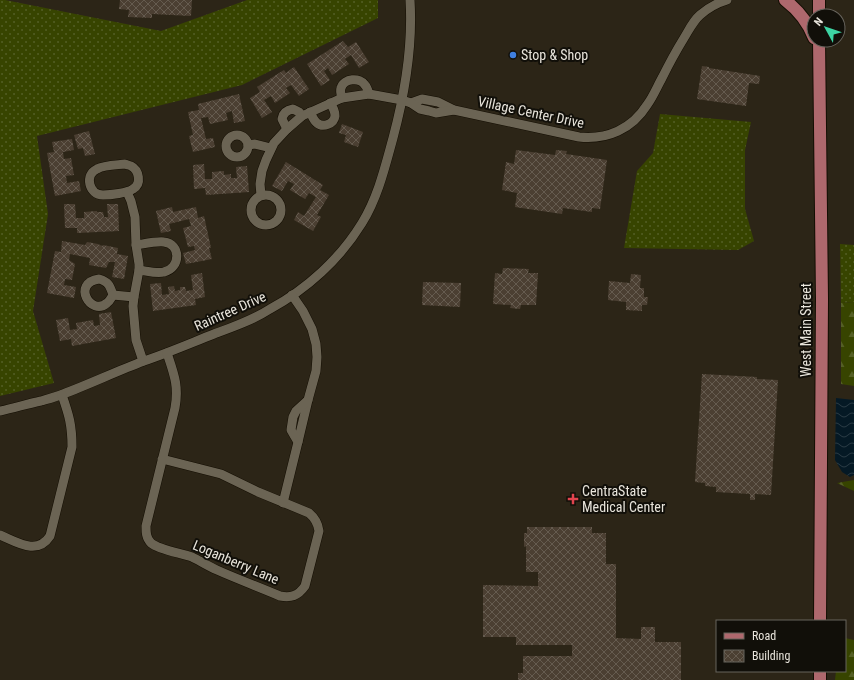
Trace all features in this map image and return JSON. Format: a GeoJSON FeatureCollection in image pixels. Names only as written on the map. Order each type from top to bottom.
{"type":"FeatureCollection","features":[{"type":"Feature","properties":{"kind":"main road","name":"West Main Street"},"geometry":{"type":"LineString","coordinates":[[785,0],[796,9],[806,21]]}},
{"type":"Feature","properties":{"kind":"main road","name":"West Main Street"},"geometry":{"type":"LineString","coordinates":[[819,48],[822,292],[820,620]]}},
{"type":"Feature","properties":{"kind":"street","name":"Raintree Drive"},"geometry":{"type":"LineString","coordinates":[[0,411],[62,395],[143,361],[168,353],[258,316],[272,309],[292,295],[328,266],[353,237],[363,222],[374,200],[398,118],[406,102],[410,0]]}},
{"type":"Feature","properties":{"kind":"street","name":"Village Center Drive"},"geometry":{"type":"LineString","coordinates":[[261,195],[260,184],[262,171],[274,143],[287,128],[306,114],[342,98],[369,94],[406,102],[420,109],[436,113],[454,110],[579,137],[595,138],[618,132],[635,120],[648,105],[673,56],[693,23],[699,16],[717,4],[727,0]]}},
{"type":"Feature","properties":{"kind":"street"},"geometry":{"type":"LineString","coordinates":[[342,98],[341,87],[350,80],[362,82],[366,85],[369,94]]}},
{"type":"Feature","properties":{"kind":"street"},"geometry":{"type":"LineString","coordinates":[[287,128],[282,119],[284,113],[293,108],[306,114],[319,124],[328,124],[334,120],[335,116],[334,110],[330,103]]}},
{"type":"Feature","properties":{"kind":"street"},"geometry":{"type":"LineString","coordinates":[[248,146],[255,144],[271,148]]}},
{"type":"Feature","properties":{"kind":"street"},"geometry":{"type":"LineString","coordinates":[[125,164],[131,166],[136,170],[139,178],[136,187],[127,192],[102,195],[96,193],[90,185],[91,175],[93,172],[101,168],[125,164]]}},
{"type":"Feature","properties":{"kind":"street"},"geometry":{"type":"LineString","coordinates":[[127,192],[135,217],[139,270],[133,306],[136,340],[143,361]]}},
{"type":"Feature","properties":{"kind":"street"},"geometry":{"type":"LineString","coordinates":[[136,245],[164,242],[169,243],[176,251],[177,257],[174,266],[165,272],[161,273],[139,270]]}},
{"type":"Feature","properties":{"kind":"street"},"geometry":{"type":"LineString","coordinates":[[113,295],[134,298]]}},
{"type":"Feature","properties":{"kind":"street"},"geometry":{"type":"LineString","coordinates":[[282,503],[298,442],[291,430],[293,417],[296,411],[308,400],[316,371],[317,358],[316,344],[312,329],[306,315],[292,295]]}},
{"type":"Feature","properties":{"kind":"street","name":"Loganberry Lane"},"geometry":{"type":"LineString","coordinates":[[162,459],[221,474],[282,503],[309,513],[316,521],[318,526],[317,540],[305,586],[302,591],[297,595],[287,598],[280,596],[216,570],[191,557],[158,547],[147,538],[146,526],[162,459],[175,408],[177,397],[176,383],[168,353]]}},
{"type":"Feature","properties":{"kind":"street"},"geometry":{"type":"LineString","coordinates":[[0,535],[31,546],[42,544],[47,541],[50,536],[72,447],[71,424],[62,395]]}},
{"type":"Feature","properties":{"kind":"green space"},"geometry":{"type":"Polygon","coordinates":[[[0,0],[161,31],[247,0],[378,0],[378,18],[242,85],[37,136],[48,214],[33,311],[54,383],[0,396],[0,0]]]}},
{"type":"Feature","properties":{"kind":"green space"},"geometry":{"type":"Polygon","coordinates":[[[660,114],[751,122],[745,150],[745,209],[754,241],[738,250],[624,248],[637,171],[653,153],[660,114]]]}},
{"type":"Feature","properties":{"kind":"green space"},"geometry":{"type":"Polygon","coordinates":[[[840,244],[854,245],[854,302],[841,303],[840,244]]]}},
{"type":"Feature","properties":{"kind":"green space"},"geometry":{"type":"Polygon","coordinates":[[[854,302],[854,386],[841,384],[841,303],[854,302]]]}},
{"type":"Feature","properties":{"kind":"green space"},"geometry":{"type":"Polygon","coordinates":[[[854,480],[854,491],[837,483],[854,480]]]}},
{"type":"Feature","properties":{"kind":"green space"},"geometry":{"type":"Polygon","coordinates":[[[846,638],[854,640],[854,680],[835,680],[836,672],[846,672],[846,638]]]}},
{"type":"Feature","properties":{"kind":"water"},"geometry":{"type":"Polygon","coordinates":[[[836,398],[854,400],[854,475],[850,477],[842,472],[835,460],[836,398]]]}},
{"type":"Feature","properties":{"kind":"building"},"geometry":{"type":"Polygon","coordinates":[[[120,0],[192,0],[191,16],[152,14],[152,18],[128,17],[129,10],[119,9],[120,0]]]}},
{"type":"Feature","properties":{"kind":"building"},"geometry":{"type":"Polygon","coordinates":[[[343,41],[348,47],[356,42],[369,62],[359,68],[351,55],[345,59],[349,64],[332,75],[328,68],[324,71],[330,80],[321,86],[307,64],[343,41]]]}},
{"type":"Feature","properties":{"kind":"building"},"geometry":{"type":"Polygon","coordinates":[[[702,66],[760,76],[759,84],[749,83],[746,106],[697,99],[702,66]]]}},
{"type":"Feature","properties":{"kind":"building"},"geometry":{"type":"Polygon","coordinates":[[[294,67],[309,89],[299,96],[291,85],[286,88],[290,93],[275,103],[271,96],[264,100],[272,112],[262,118],[250,98],[260,92],[257,87],[284,70],[286,73],[294,67]]]}},
{"type":"Feature","properties":{"kind":"building"},"geometry":{"type":"Polygon","coordinates":[[[239,94],[245,121],[234,123],[232,111],[226,113],[228,120],[210,124],[208,117],[201,118],[206,139],[213,138],[215,147],[193,152],[189,136],[193,135],[188,112],[199,110],[198,104],[239,94]]]}},
{"type":"Feature","properties":{"kind":"building"},"geometry":{"type":"Polygon","coordinates":[[[342,124],[363,132],[358,147],[344,142],[346,135],[339,133],[342,124]]]}},
{"type":"Feature","properties":{"kind":"building"},"geometry":{"type":"Polygon","coordinates":[[[89,131],[95,154],[85,156],[83,148],[78,149],[74,135],[89,131]]]}},
{"type":"Feature","properties":{"kind":"building"},"geometry":{"type":"Polygon","coordinates":[[[72,139],[74,150],[63,152],[64,159],[71,158],[74,175],[66,176],[67,183],[79,181],[81,191],[55,196],[47,153],[54,152],[52,142],[72,139]]]}},
{"type":"Feature","properties":{"kind":"building"},"geometry":{"type":"Polygon","coordinates":[[[516,150],[555,155],[556,150],[567,151],[566,154],[607,160],[600,209],[592,208],[592,212],[563,208],[562,214],[515,207],[517,193],[502,190],[506,162],[514,164],[516,150]]]}},
{"type":"Feature","properties":{"kind":"building"},"geometry":{"type":"Polygon","coordinates":[[[286,162],[323,185],[320,190],[329,195],[317,215],[321,217],[313,231],[294,220],[298,212],[304,216],[316,197],[309,193],[305,199],[290,190],[294,184],[288,181],[282,191],[272,186],[286,162]]]}},
{"type":"Feature","properties":{"kind":"building"},"geometry":{"type":"Polygon","coordinates":[[[204,164],[205,179],[212,179],[212,172],[224,171],[224,175],[231,174],[231,178],[237,178],[236,167],[247,166],[249,192],[206,195],[205,188],[194,189],[193,165],[204,164]]]}},
{"type":"Feature","properties":{"kind":"building"},"geometry":{"type":"Polygon","coordinates":[[[64,204],[75,204],[76,218],[84,218],[84,212],[97,211],[103,212],[104,217],[108,217],[107,204],[118,204],[119,231],[77,233],[77,228],[65,228],[64,204]]]}},
{"type":"Feature","properties":{"kind":"building"},"geometry":{"type":"Polygon","coordinates":[[[172,207],[173,212],[196,207],[198,218],[204,216],[212,259],[186,264],[183,253],[195,250],[194,246],[188,247],[183,228],[191,226],[189,219],[169,224],[171,231],[161,233],[156,211],[172,207]]]}},
{"type":"Feature","properties":{"kind":"building"},"geometry":{"type":"Polygon","coordinates":[[[62,241],[85,245],[87,242],[118,248],[117,254],[128,256],[124,279],[112,277],[115,262],[109,262],[106,268],[89,265],[90,258],[70,254],[69,260],[75,264],[72,280],[65,279],[64,285],[76,287],[74,298],[47,293],[55,251],[61,252],[62,241]]]}},
{"type":"Feature","properties":{"kind":"building"},"geometry":{"type":"Polygon","coordinates":[[[503,268],[529,269],[528,273],[538,273],[536,305],[521,305],[520,309],[510,308],[511,305],[493,304],[495,273],[502,274],[503,268]]]}},
{"type":"Feature","properties":{"kind":"building"},"geometry":{"type":"Polygon","coordinates":[[[202,273],[205,297],[195,299],[196,305],[153,311],[150,284],[161,283],[162,295],[169,294],[168,287],[174,286],[175,291],[180,290],[180,287],[185,287],[186,291],[193,290],[191,275],[202,273]]]}},
{"type":"Feature","properties":{"kind":"building"},"geometry":{"type":"Polygon","coordinates":[[[631,274],[641,275],[640,288],[644,288],[644,297],[648,297],[647,305],[642,305],[642,311],[626,310],[626,302],[608,300],[609,281],[630,283],[631,274]]]}},
{"type":"Feature","properties":{"kind":"building"},"geometry":{"type":"Polygon","coordinates":[[[423,282],[461,283],[460,307],[422,305],[423,282]]]}},
{"type":"Feature","properties":{"kind":"building"},"geometry":{"type":"Polygon","coordinates":[[[111,312],[116,338],[72,346],[71,339],[60,341],[56,320],[68,318],[70,330],[77,329],[76,323],[93,320],[94,326],[100,325],[99,314],[111,312]]]}},
{"type":"Feature","properties":{"kind":"building"},"geometry":{"type":"Polygon","coordinates":[[[702,374],[757,377],[757,379],[778,380],[771,495],[755,494],[755,500],[750,500],[750,494],[716,492],[716,487],[705,486],[705,483],[695,482],[702,374]]]}},
{"type":"Feature","properties":{"kind":"building","name":"CentraState Medical Center"},"geometry":{"type":"Polygon","coordinates":[[[527,527],[592,527],[592,533],[606,533],[606,564],[616,564],[616,638],[641,639],[641,627],[655,627],[655,642],[681,642],[681,680],[518,680],[518,673],[523,673],[523,656],[572,656],[572,645],[516,645],[516,637],[483,637],[483,585],[538,586],[538,572],[526,572],[526,546],[524,547],[524,533],[527,533],[527,527]]]}},
{"type":"Feature","properties":{"kind":"place","name":"Stop & Shop"},"geometry":{"type":"Point","coordinates":[513,55]}},
{"type":"Feature","properties":{"kind":"place","name":"CentraState Medical Center"},"geometry":{"type":"Point","coordinates":[573,499]}}]}
